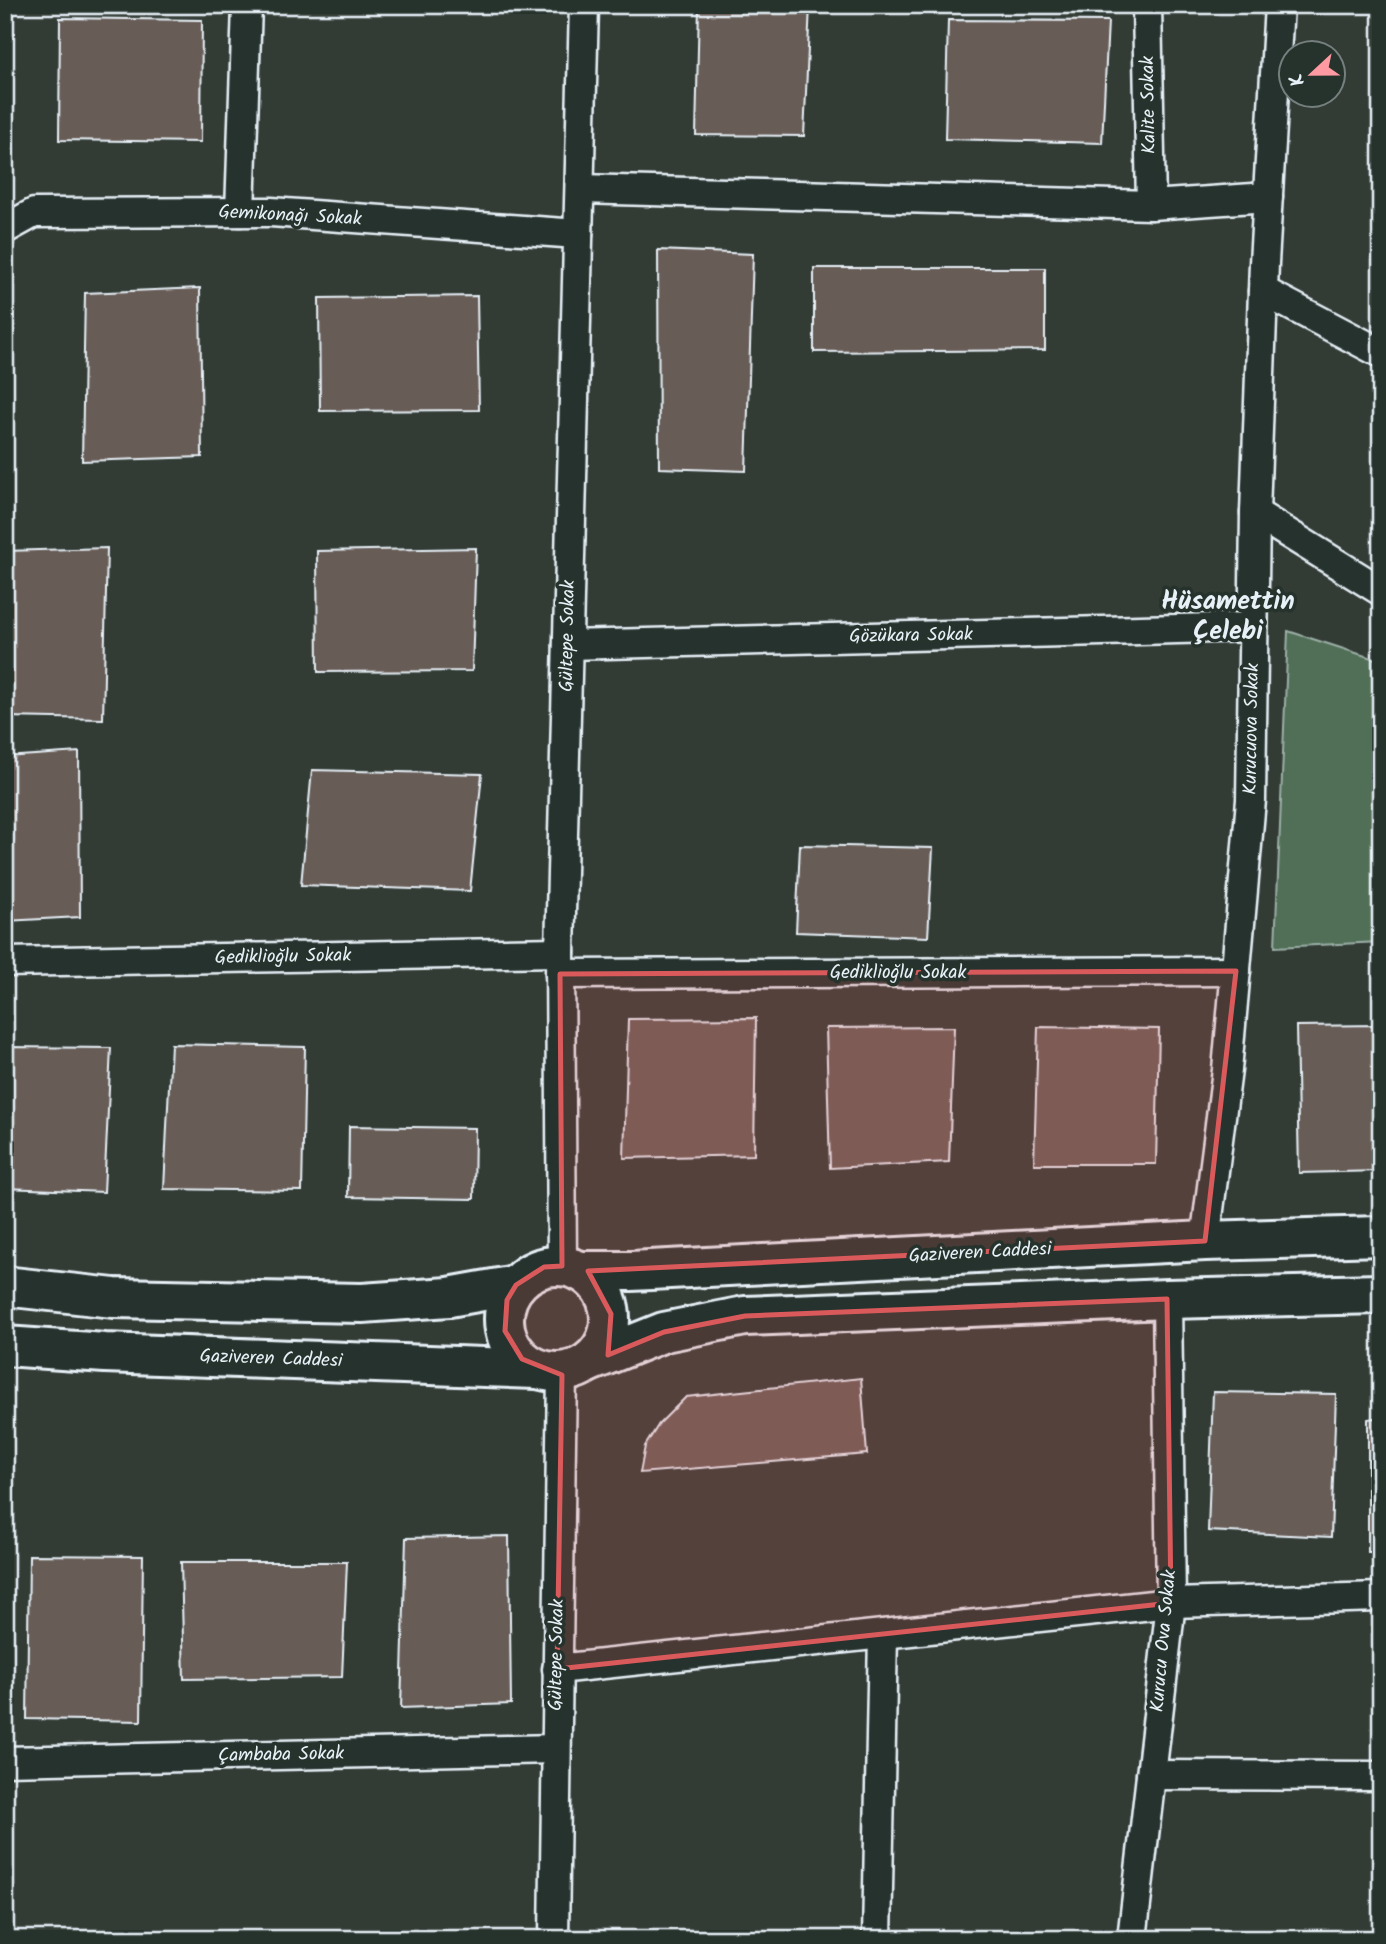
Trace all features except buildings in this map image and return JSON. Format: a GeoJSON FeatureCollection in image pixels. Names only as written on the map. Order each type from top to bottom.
{"type":"FeatureCollection","features":[{"type":"Feature","properties":{"kind":"main road","name":"Gaziveren Caddesi"},"geometry":{"type":"LineString","coordinates":[[571,1268],[631,1271],[1205,1241],[1381,1236]]}},
{"type":"Feature","properties":{"kind":"main road"},"geometry":{"type":"LineString","coordinates":[[544,1267],[571,1268],[595,1281],[606,1296],[611,1314],[610,1332],[602,1349],[563,1368],[522,1359],[511,1346],[505,1331],[504,1315],[516,1285],[528,1274],[544,1267]]}},
{"type":"Feature","properties":{"kind":"main road"},"geometry":{"type":"LineString","coordinates":[[5,1285],[114,1298],[362,1303],[449,1297],[516,1285]]}},
{"type":"Feature","properties":{"kind":"main road","name":"Gaziveren Caddesi"},"geometry":{"type":"LineString","coordinates":[[5,1346],[104,1353],[563,1368],[664,1332],[745,1316],[1167,1299],[1381,1294]]}},
{"type":"Feature","properties":{"kind":"street"},"geometry":{"type":"LineString","coordinates":[[240,212],[247,5]]}},
{"type":"Feature","properties":{"kind":"street","name":"Gültepe Sokak"},"geometry":{"type":"LineString","coordinates":[[571,1268],[560,963],[584,5]]}},
{"type":"Feature","properties":{"kind":"street","name":"Kalite Sokak"},"geometry":{"type":"LineString","coordinates":[[1147,5],[1151,205]]}},
{"type":"Feature","properties":{"kind":"street","name":"Kurucuova Sokak"},"geometry":{"type":"LineString","coordinates":[[1205,1241],[1227,1070],[1251,800],[1255,513],[1263,291],[1279,5]]}},
{"type":"Feature","properties":{"kind":"street"},"geometry":{"type":"LineString","coordinates":[[580,189],[1151,205],[1268,197]]}},
{"type":"Feature","properties":{"kind":"street"},"geometry":{"type":"LineString","coordinates":[[5,212],[34,213]]}},
{"type":"Feature","properties":{"kind":"street","name":"Gemikonağı Sokak"},"geometry":{"type":"LineString","coordinates":[[5,229],[34,213],[271,212],[578,234]]}},
{"type":"Feature","properties":{"kind":"street"},"geometry":{"type":"LineString","coordinates":[[1263,291],[1381,353]]}},
{"type":"Feature","properties":{"kind":"street"},"geometry":{"type":"LineString","coordinates":[[1255,513],[1381,591]]}},
{"type":"Feature","properties":{"kind":"street","name":"Gözükara Sokak"},"geometry":{"type":"LineString","coordinates":[[568,645],[1254,627]]}},
{"type":"Feature","properties":{"kind":"street","name":"Gediklioğlu Sokak"},"geometry":{"type":"LineString","coordinates":[[5,962],[560,963],[1236,971]]}},
{"type":"Feature","properties":{"kind":"street","name":"Kurucu Ova Sokak"},"geometry":{"type":"LineString","coordinates":[[1132,1939],[1171,1603],[1167,1299]]}},
{"type":"Feature","properties":{"kind":"street","name":"Gültepe Sokak"},"geometry":{"type":"LineString","coordinates":[[554,1939],[563,1368]]}},
{"type":"Feature","properties":{"kind":"street"},"geometry":{"type":"LineString","coordinates":[[557,1669],[1171,1603],[1381,1597]]}},
{"type":"Feature","properties":{"kind":"street"},"geometry":{"type":"LineString","coordinates":[[877,1939],[883,1634]]}},
{"type":"Feature","properties":{"kind":"street","name":"Çambaba Sokak"},"geometry":{"type":"LineString","coordinates":[[5,1761],[556,1749]]}},
{"type":"Feature","properties":{"kind":"street"},"geometry":{"type":"LineString","coordinates":[[1151,1775],[1381,1776]]}},
{"type":"Feature","properties":{"kind":"highlighted area"},"geometry":{"type":"Polygon","coordinates":[[[1236,971],[1205,1241],[588,1271],[611,1314],[608,1355],[664,1332],[745,1316],[1167,1299],[1171,1603],[557,1669],[562,1375],[522,1359],[505,1331],[507,1300],[516,1285],[544,1267],[562,1266],[560,974],[1236,971]]]}},
{"type":"Feature","properties":{"kind":"green space"},"geometry":{"type":"Polygon","coordinates":[[[1288,631],[1381,661],[1381,942],[1275,947],[1288,631]]]}},
{"type":"Feature","properties":{"kind":"district","name":"Hüsamettin Çelebi"},"geometry":{"type":"Point","coordinates":[1228,617]}}]}
